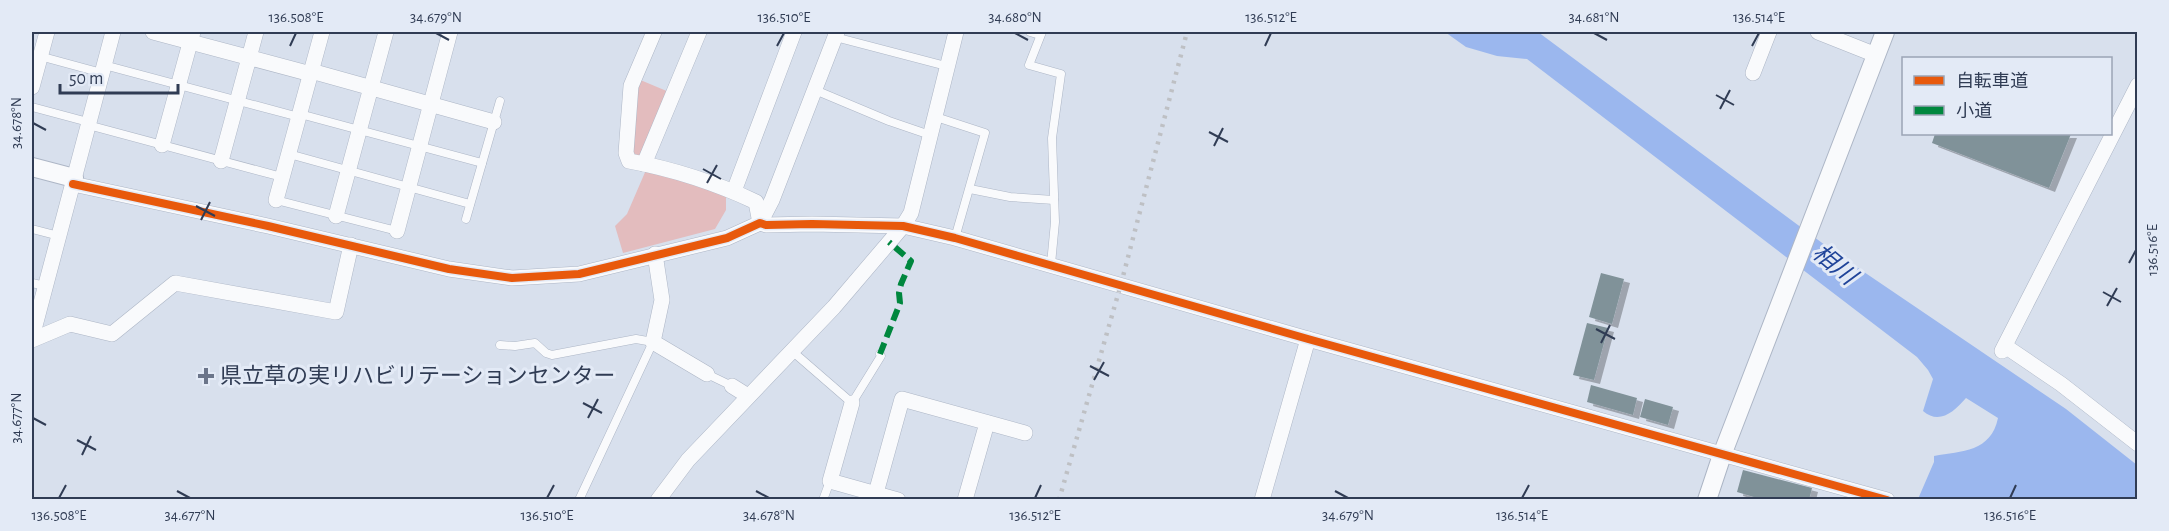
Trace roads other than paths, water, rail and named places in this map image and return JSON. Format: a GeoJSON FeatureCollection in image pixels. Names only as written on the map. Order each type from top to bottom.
{"type":"FeatureCollection","features":[{"type":"Feature","properties":{"kind":"street"},"geometry":{"type":"LineString","coordinates":[[32,87],[36,55],[46,32]]}},
{"type":"Feature","properties":{"kind":"street"},"geometry":{"type":"LineString","coordinates":[[113,32],[59,236],[38,284],[32,338],[70,324],[112,334],[175,283],[336,312],[351,245]]}},
{"type":"Feature","properties":{"kind":"street"},"geometry":{"type":"LineString","coordinates":[[153,32],[192,37],[249,58],[371,87],[494,122]]}},
{"type":"Feature","properties":{"kind":"street"},"geometry":{"type":"LineString","coordinates":[[221,161],[256,32]]}},
{"type":"Feature","properties":{"kind":"street"},"geometry":{"type":"LineString","coordinates":[[276,200],[322,32]]}},
{"type":"Feature","properties":{"kind":"street"},"geometry":{"type":"LineString","coordinates":[[336,216],[386,32]]}},
{"type":"Feature","properties":{"kind":"street"},"geometry":{"type":"LineString","coordinates":[[397,231],[432,104],[448,32]]}},
{"type":"Feature","properties":{"kind":"street"},"geometry":{"type":"LineString","coordinates":[[654,32],[630,94],[626,153],[628,161],[702,179],[734,191],[756,202],[760,222]]}},
{"type":"Feature","properties":{"kind":"street"},"geometry":{"type":"LineString","coordinates":[[644,164],[699,32]]}},
{"type":"Feature","properties":{"kind":"street"},"geometry":{"type":"LineString","coordinates":[[734,191],[794,32]]}},
{"type":"Feature","properties":{"kind":"street"},"geometry":{"type":"LineString","coordinates":[[658,500],[688,460],[834,307],[903,226],[911,213],[956,32]]}},
{"type":"Feature","properties":{"kind":"street"},"geometry":{"type":"LineString","coordinates":[[1753,73],[1769,32]]}},
{"type":"Feature","properties":{"kind":"street"},"geometry":{"type":"LineString","coordinates":[[1818,32],[1876,55]]}},
{"type":"Feature","properties":{"kind":"street"},"geometry":{"type":"LineString","coordinates":[[1707,500],[1722,455],[1885,32]]}},
{"type":"Feature","properties":{"kind":"street"},"geometry":{"type":"LineString","coordinates":[[32,167],[73,181],[449,269],[512,278],[579,274],[728,237],[760,222],[772,200],[836,34]]}},
{"type":"Feature","properties":{"kind":"street"},"geometry":{"type":"LineString","coordinates":[[162,145],[192,37]]}},
{"type":"Feature","properties":{"kind":"street"},"geometry":{"type":"LineString","coordinates":[[2138,85],[2004,349],[2061,384],[2138,444]]}},
{"type":"Feature","properties":{"kind":"street"},"geometry":{"type":"LineString","coordinates":[[760,222],[766,225],[903,226],[955,238],[1887,500]]}},
{"type":"Feature","properties":{"kind":"street"},"geometry":{"type":"LineString","coordinates":[[655,254],[663,300],[653,342],[707,374]]}},
{"type":"Feature","properties":{"kind":"street"},"geometry":{"type":"LineString","coordinates":[[1262,500],[1308,339]]}},
{"type":"Feature","properties":{"kind":"street"},"geometry":{"type":"LineString","coordinates":[[732,386],[748,396]]}},
{"type":"Feature","properties":{"kind":"street"},"geometry":{"type":"LineString","coordinates":[[876,493],[902,399],[1025,433]]}},
{"type":"Feature","properties":{"kind":"street"},"geometry":{"type":"LineString","coordinates":[[852,402],[830,481],[898,500]]}},
{"type":"Feature","properties":{"kind":"street"},"geometry":{"type":"LineString","coordinates":[[965,500],[987,423]]}},
{"type":"Feature","properties":{"kind":"lane"},"geometry":{"type":"LineString","coordinates":[[1029,32],[1041,33],[1029,65],[1061,74],[1052,138],[1055,222],[1051,264]]}},
{"type":"Feature","properties":{"kind":"lane"},"geometry":{"type":"LineString","coordinates":[[836,34],[946,66]]}},
{"type":"Feature","properties":{"kind":"lane"},"geometry":{"type":"LineString","coordinates":[[36,55],[179,85],[482,163]]}},
{"type":"Feature","properties":{"kind":"lane"},"geometry":{"type":"LineString","coordinates":[[815,90],[889,122],[930,135]]}},
{"type":"Feature","properties":{"kind":"lane"},"geometry":{"type":"LineString","coordinates":[[466,219],[500,101]]}},
{"type":"Feature","properties":{"kind":"lane"},"geometry":{"type":"LineString","coordinates":[[32,107],[282,177]]}},
{"type":"Feature","properties":{"kind":"lane"},"geometry":{"type":"LineString","coordinates":[[936,117],[985,133],[955,238]]}},
{"type":"Feature","properties":{"kind":"lane"},"geometry":{"type":"LineString","coordinates":[[289,154],[470,204]]}},
{"type":"Feature","properties":{"kind":"lane"},"geometry":{"type":"LineString","coordinates":[[970,189],[1010,197],[1054,200]]}},
{"type":"Feature","properties":{"kind":"lane"},"geometry":{"type":"LineString","coordinates":[[276,200],[397,231]]}},
{"type":"Feature","properties":{"kind":"lane"},"geometry":{"type":"LineString","coordinates":[[32,229],[59,236]]}},
{"type":"Feature","properties":{"kind":"lane"},"geometry":{"type":"LineString","coordinates":[[500,345],[515,346],[535,343],[546,353],[552,355],[636,339],[653,342],[579,500]]}},
{"type":"Feature","properties":{"kind":"lane"},"geometry":{"type":"LineString","coordinates":[[792,351],[852,402],[880,354]]}},
{"type":"Feature","properties":{"kind":"lane"},"geometry":{"type":"LineString","coordinates":[[707,374],[732,386]]}},
{"type":"Feature","properties":{"kind":"lane"},"geometry":{"type":"LineString","coordinates":[[823,500],[830,481]]}},
{"type":"Feature","properties":{"kind":"water","name":"相川"},"geometry":{"type":"Polygon","coordinates":[[[1445,32],[1538,32],[1833,251],[2066,409],[2137,465],[2137,499],[1918,499],[1934,462],[1934,456],[1965,451],[1982,444],[1989,438],[1998,418],[1966,398],[1951,412],[1940,417],[1923,411],[1933,379],[1917,357],[1527,59],[1497,56],[1466,47],[1445,32]]]}},
{"type":"Feature","properties":{"kind":"railway"},"geometry":{"type":"LineString","coordinates":[[1059,500],[1121,284],[1187,32]]}},
{"type":"Feature","properties":{"kind":"place","name":"県立草の実リハビリテーションセンター"},"geometry":{"type":"Point","coordinates":[206,376]}}]}
